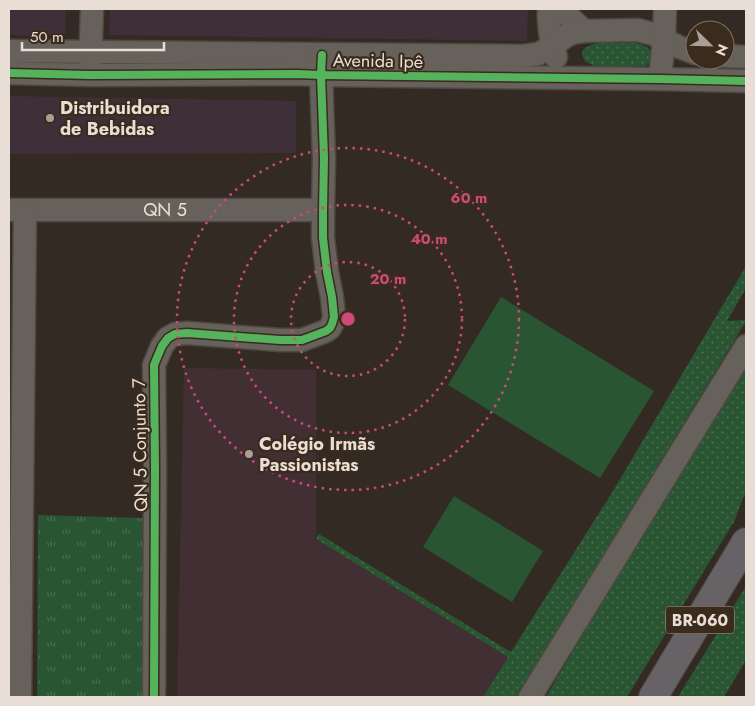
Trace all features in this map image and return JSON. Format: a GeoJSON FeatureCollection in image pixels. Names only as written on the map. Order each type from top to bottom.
{"type":"FeatureCollection","features":[{"type":"Feature","properties":{"kind":"highway","name":"BR-060"},"geometry":{"type":"LineString","coordinates":[[653,697],[746,542]]}},
{"type":"Feature","properties":{"kind":"street"},"geometry":{"type":"LineString","coordinates":[[91,64],[92,9]]}},
{"type":"Feature","properties":{"kind":"street"},"geometry":{"type":"LineString","coordinates":[[549,9],[552,46],[564,78]]}},
{"type":"Feature","properties":{"kind":"street"},"geometry":{"type":"LineString","coordinates":[[564,9],[568,16],[584,31]]}},
{"type":"Feature","properties":{"kind":"street"},"geometry":{"type":"LineString","coordinates":[[638,30],[655,9]]}},
{"type":"Feature","properties":{"kind":"street"},"geometry":{"type":"LineString","coordinates":[[660,79],[664,39],[664,9]]}},
{"type":"Feature","properties":{"kind":"street","name":"Avenida Ipê"},"geometry":{"type":"LineString","coordinates":[[9,73],[91,64],[322,65],[523,56],[538,54],[566,36],[584,31],[638,30],[664,39],[685,49]]}},
{"type":"Feature","properties":{"kind":"street","name":"Avenida Ipê"},"geometry":{"type":"LineString","coordinates":[[9,51],[91,64]]}},
{"type":"Feature","properties":{"kind":"street","name":"Avenida Ipê"},"geometry":{"type":"LineString","coordinates":[[322,65],[564,78],[746,81]]}},
{"type":"Feature","properties":{"kind":"street","name":"QN 5 Conjunto 7"},"geometry":{"type":"LineString","coordinates":[[154,697],[156,468],[154,365],[162,346],[168,338],[175,334],[187,333],[302,340],[330,328],[334,317],[324,247],[322,65]]}},
{"type":"Feature","properties":{"kind":"street"},"geometry":{"type":"LineString","coordinates":[[17,210],[20,697]]}},
{"type":"Feature","properties":{"kind":"street","name":"QN 5"},"geometry":{"type":"LineString","coordinates":[[17,210],[323,210]]}},
{"type":"Feature","properties":{"kind":"street"},"geometry":{"type":"LineString","coordinates":[[530,697],[746,346]]}},
{"type":"Feature","properties":{"kind":"shaded area"},"geometry":{"type":"Polygon","coordinates":[[[9,9],[66,9],[65,36],[9,35],[9,9]]]}},
{"type":"Feature","properties":{"kind":"shaded area"},"geometry":{"type":"Polygon","coordinates":[[[110,9],[528,9],[527,41],[109,35],[110,9]]]}},
{"type":"Feature","properties":{"kind":"shaded area"},"geometry":{"type":"Polygon","coordinates":[[[9,96],[296,101],[296,153],[9,154],[9,96]]]}},
{"type":"Feature","properties":{"kind":"shaded area","name":"Colégio Irmãs Passionistas"},"geometry":{"type":"Polygon","coordinates":[[[184,368],[316,370],[316,539],[508,657],[483,697],[177,697],[184,368]]]}},
{"type":"Feature","properties":{"kind":"green space"},"geometry":{"type":"Polygon","coordinates":[[[600,43],[637,43],[645,46],[652,52],[652,61],[646,66],[596,67],[585,61],[582,55],[583,50],[587,47],[600,43]]]}},
{"type":"Feature","properties":{"kind":"green space"},"geometry":{"type":"Polygon","coordinates":[[[746,266],[746,288],[727,321],[746,321],[517,697],[483,697],[508,657],[316,539],[319,534],[511,652],[613,491],[746,266]]]}},
{"type":"Feature","properties":{"kind":"green space"},"geometry":{"type":"Polygon","coordinates":[[[501,297],[654,391],[600,478],[448,385],[501,297]]]}},
{"type":"Feature","properties":{"kind":"green space"},"geometry":{"type":"Polygon","coordinates":[[[746,367],[746,492],[735,520],[627,697],[546,697],[595,613],[746,367]]]}},
{"type":"Feature","properties":{"kind":"green space"},"geometry":{"type":"Polygon","coordinates":[[[454,496],[543,551],[512,602],[423,547],[454,496]]]}},
{"type":"Feature","properties":{"kind":"green space"},"geometry":{"type":"Polygon","coordinates":[[[38,515],[142,518],[142,697],[37,697],[38,515]]]}},
{"type":"Feature","properties":{"kind":"green space"},"geometry":{"type":"Polygon","coordinates":[[[746,586],[746,660],[724,697],[678,697],[746,586]]]}},
{"type":"Feature","properties":{"kind":"cycle path"},"geometry":{"type":"LineString","coordinates":[[154,697],[154,365],[162,346],[168,338],[175,334],[187,333],[302,340],[330,328],[334,317],[323,238],[322,55]]}},
{"type":"Feature","properties":{"kind":"cycle path"},"geometry":{"type":"LineString","coordinates":[[9,73],[90,75],[297,74],[746,81]]}},
{"type":"Feature","properties":{"kind":"place","name":"Distribuidora de Bebidas"},"geometry":{"type":"Point","coordinates":[50,118]}},
{"type":"Feature","properties":{"kind":"place","name":"Colégio Irmãs Passionistas"},"geometry":{"type":"Point","coordinates":[249,454]}}]}
